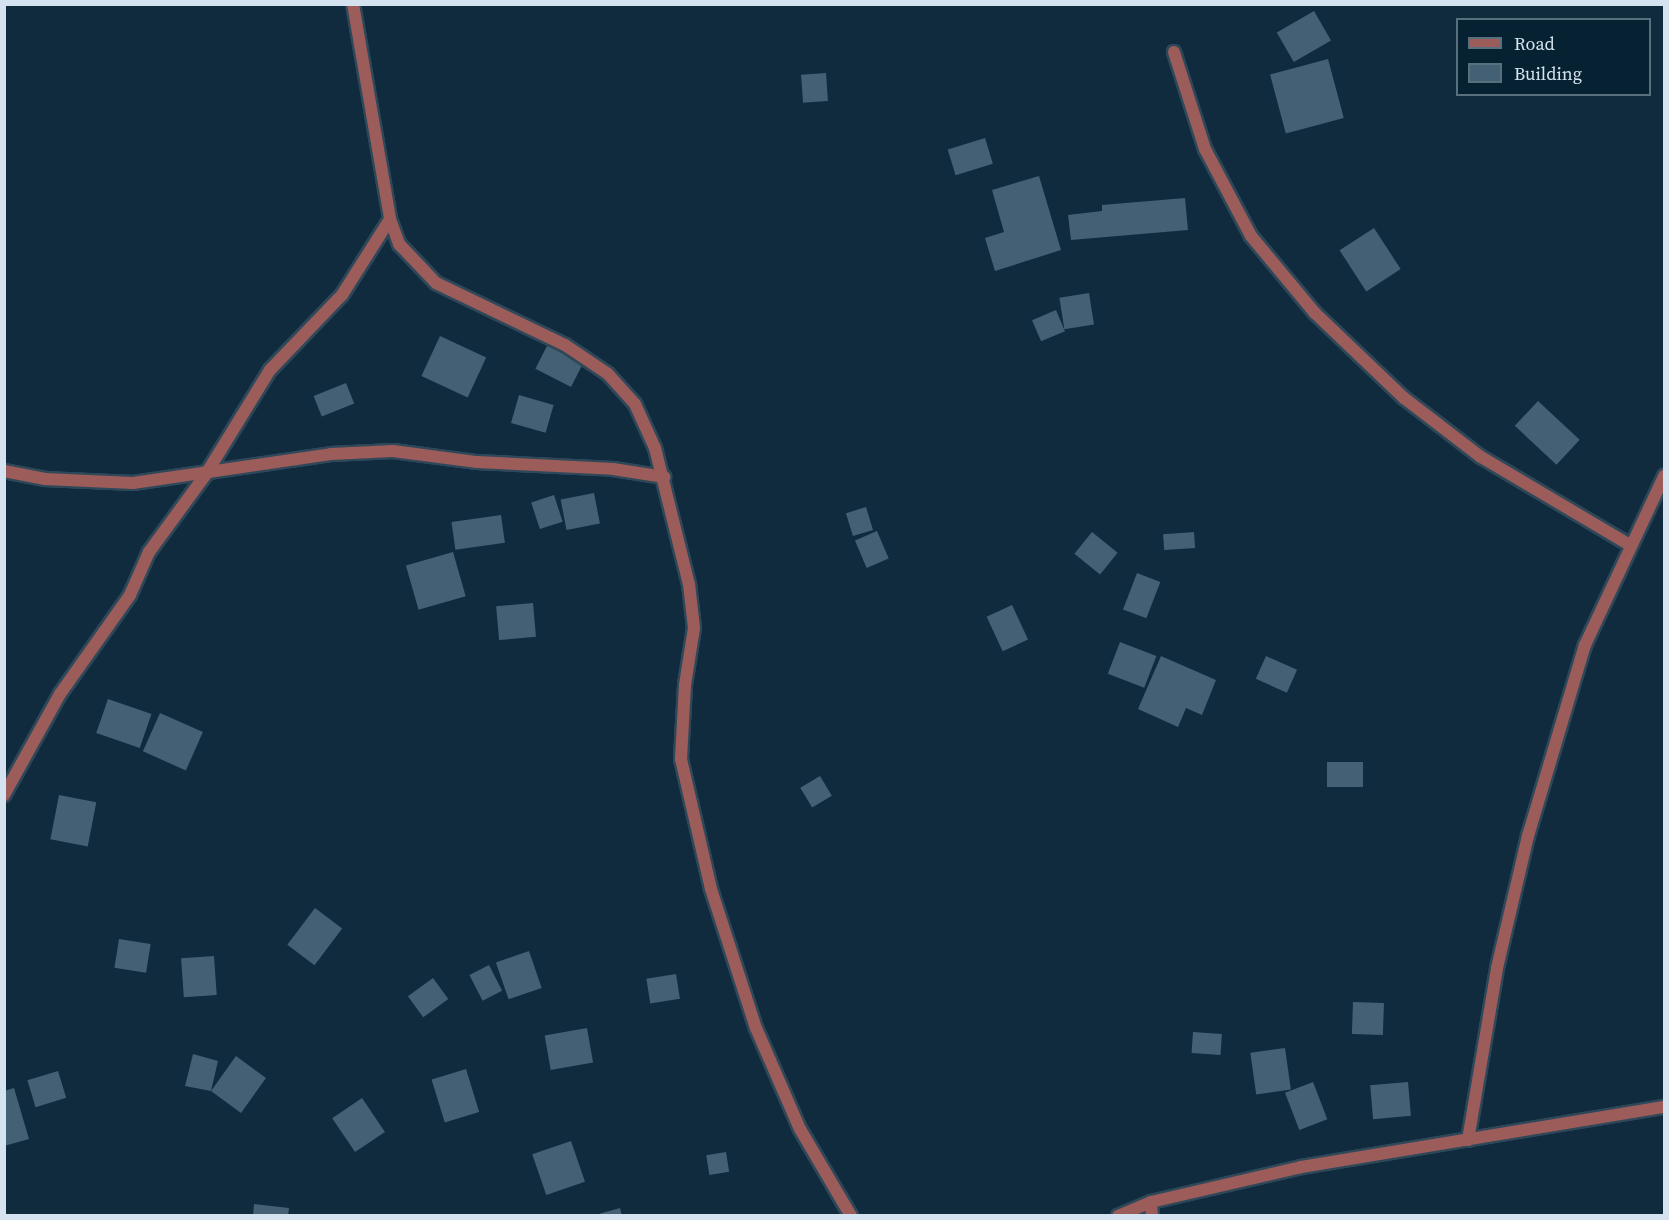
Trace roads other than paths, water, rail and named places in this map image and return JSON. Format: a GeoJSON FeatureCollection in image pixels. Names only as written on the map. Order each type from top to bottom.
{"type":"FeatureCollection","features":[{"type":"Feature","properties":{"kind":"street"},"geometry":{"type":"LineString","coordinates":[[353,4],[390,219],[399,244],[436,283],[565,345],[608,374],[634,404],[664,477],[689,584],[694,628],[685,685],[681,759],[711,889],[769,1058],[800,1129],[851,1215]]}},
{"type":"Feature","properties":{"kind":"street"},"geometry":{"type":"LineString","coordinates":[[1174,52],[1205,149],[1251,236],[1315,313],[1404,398],[1481,457],[1630,545]]}},
{"type":"Feature","properties":{"kind":"street"},"geometry":{"type":"LineString","coordinates":[[4,795],[60,694],[130,595],[149,552],[206,474],[270,370],[342,295],[390,219]]}},
{"type":"Feature","properties":{"kind":"street"},"geometry":{"type":"LineString","coordinates":[[4,471],[45,479],[133,483],[331,454],[393,451],[477,462],[613,469],[664,477]]}},
{"type":"Feature","properties":{"kind":"street"},"geometry":{"type":"LineString","coordinates":[[1468,1140],[1497,969],[1528,836],[1585,645],[1630,545],[1665,476]]}},
{"type":"Feature","properties":{"kind":"street"},"geometry":{"type":"LineString","coordinates":[[1119,1215],[1151,1202],[1301,1167],[1665,1107]]}},
{"type":"Feature","properties":{"kind":"street"},"geometry":{"type":"LineString","coordinates":[[1151,1202],[1152,1215]]}}]}
